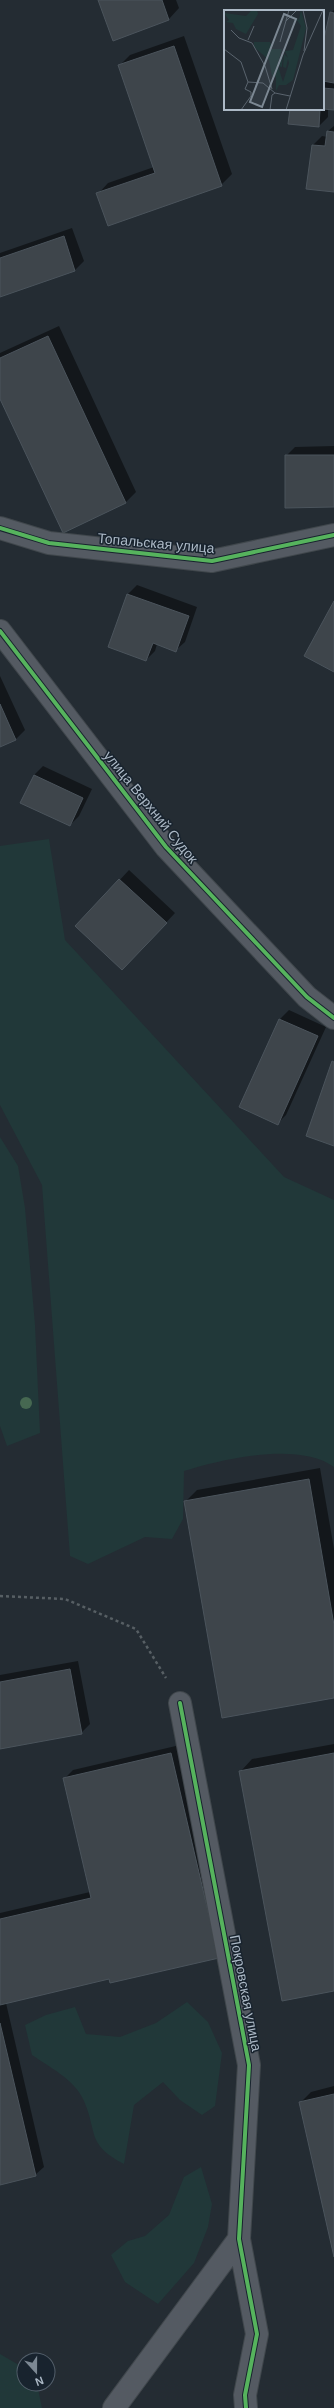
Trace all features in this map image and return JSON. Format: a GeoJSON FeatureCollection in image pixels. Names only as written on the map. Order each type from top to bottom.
{"type":"FeatureCollection","features":[{"type":"Feature","properties":{"kind":"street","name":"Топальская улица"},"geometry":{"type":"LineString","coordinates":[[0,528],[50,543],[212,561],[334,534]]}},
{"type":"Feature","properties":{"kind":"street","name":"улица Верхний Судок"},"geometry":{"type":"LineString","coordinates":[[0,631],[166,847],[307,997],[334,1018]]}},
{"type":"Feature","properties":{"kind":"street","name":"Покровская улица"},"geometry":{"type":"LineString","coordinates":[[180,1703],[249,2065],[239,2239],[257,2334],[245,2395],[246,2408]]}},
{"type":"Feature","properties":{"kind":"street"},"geometry":{"type":"LineString","coordinates":[[114,2408],[239,2239]]}},
{"type":"Feature","properties":{"kind":"path"},"geometry":{"type":"LineString","coordinates":[[0,1596],[65,1599],[136,1629],[180,1703]]}},
{"type":"Feature","properties":{"kind":"green space"},"geometry":{"type":"Polygon","coordinates":[[[49,839],[65,940],[284,1177],[334,1200],[334,1467],[319,1459],[301,1455],[281,1454],[239,1458],[184,1471],[183,1519],[172,1539],[145,1537],[88,1564],[70,1556],[42,1185],[0,1105],[0,846],[49,839]]]}},
{"type":"Feature","properties":{"kind":"green space"},"geometry":{"type":"Polygon","coordinates":[[[0,1137],[18,1166],[25,1208],[35,1325],[40,1433],[7,1446],[0,1426],[0,1137]]]}},
{"type":"Feature","properties":{"kind":"green space"},"geometry":{"type":"Polygon","coordinates":[[[187,2002],[208,2022],[222,2053],[215,2106],[202,2115],[180,2100],[163,2082],[134,2105],[124,2164],[111,2156],[98,2143],[82,2097],[73,2084],[60,2073],[32,2055],[25,2025],[46,2015],[75,2007],[86,2034],[120,2037],[156,2023],[187,2002]]]}},
{"type":"Feature","properties":{"kind":"green space"},"geometry":{"type":"Polygon","coordinates":[[[201,2167],[212,2204],[208,2227],[194,2263],[158,2304],[125,2282],[111,2255],[128,2241],[145,2236],[169,2215],[184,2177],[201,2167]]]}},
{"type":"Feature","properties":{"kind":"green space"},"geometry":{"type":"Polygon","coordinates":[[[0,2354],[16,2363],[16,2392],[39,2392],[42,2408],[0,2408],[0,2354]]]}},
{"type":"Feature","properties":{"kind":"building"},"geometry":{"type":"Polygon","coordinates":[[[98,0],[162,0],[169,20],[113,41],[98,0]]]}},
{"type":"Feature","properties":{"kind":"building"},"geometry":{"type":"Polygon","coordinates":[[[330,12],[334,13],[334,83],[324,81],[324,39],[330,12]]]}},
{"type":"Feature","properties":{"kind":"building"},"geometry":{"type":"Polygon","coordinates":[[[174,46],[222,186],[108,226],[96,193],[155,173],[118,65],[174,46]]]}},
{"type":"Feature","properties":{"kind":"building"},"geometry":{"type":"Polygon","coordinates":[[[324,88],[334,89],[334,110],[324,109],[324,88]]]}},
{"type":"Feature","properties":{"kind":"building"},"geometry":{"type":"Polygon","coordinates":[[[290,110],[320,110],[319,127],[288,124],[290,110]]]}},
{"type":"Feature","properties":{"kind":"building"},"geometry":{"type":"Polygon","coordinates":[[[327,131],[334,132],[334,192],[306,189],[312,145],[325,146],[327,131]]]}},
{"type":"Feature","properties":{"kind":"building"},"geometry":{"type":"Polygon","coordinates":[[[64,236],[75,271],[0,297],[0,258],[64,236]]]}},
{"type":"Feature","properties":{"kind":"building"},"geometry":{"type":"Polygon","coordinates":[[[48,336],[126,503],[63,533],[0,399],[0,358],[48,336]]]}},
{"type":"Feature","properties":{"kind":"building"},"geometry":{"type":"Polygon","coordinates":[[[285,455],[334,455],[334,507],[285,508],[285,455]]]}},
{"type":"Feature","properties":{"kind":"building"},"geometry":{"type":"Polygon","coordinates":[[[127,594],[189,616],[176,652],[153,643],[146,661],[108,647],[127,594]]]}},
{"type":"Feature","properties":{"kind":"building"},"geometry":{"type":"Polygon","coordinates":[[[334,601],[334,672],[304,656],[334,601]]]}},
{"type":"Feature","properties":{"kind":"building"},"geometry":{"type":"Polygon","coordinates":[[[0,704],[16,740],[0,747],[0,704]]]}},
{"type":"Feature","properties":{"kind":"building"},"geometry":{"type":"Polygon","coordinates":[[[34,775],[83,798],[70,826],[20,803],[34,775]]]}},
{"type":"Feature","properties":{"kind":"building"},"geometry":{"type":"Polygon","coordinates":[[[119,879],[167,923],[122,970],[75,926],[119,879]]]}},
{"type":"Feature","properties":{"kind":"building"},"geometry":{"type":"Polygon","coordinates":[[[279,1019],[318,1036],[278,1125],[239,1107],[279,1019]]]}},
{"type":"Feature","properties":{"kind":"building"},"geometry":{"type":"Polygon","coordinates":[[[332,1061],[334,1062],[334,1146],[306,1136],[332,1061]]]}},
{"type":"Feature","properties":{"kind":"building"},"geometry":{"type":"Polygon","coordinates":[[[309,1479],[334,1625],[334,1698],[222,1718],[184,1501],[309,1479]]]}},
{"type":"Feature","properties":{"kind":"building"},"geometry":{"type":"Polygon","coordinates":[[[70,1669],[82,1734],[0,1749],[0,1682],[70,1669]]]}},
{"type":"Feature","properties":{"kind":"building"},"geometry":{"type":"Polygon","coordinates":[[[171,1753],[219,1958],[110,1983],[109,1979],[0,2005],[0,1919],[91,1898],[63,1778],[171,1753]]]}},
{"type":"Feature","properties":{"kind":"building"},"geometry":{"type":"Polygon","coordinates":[[[334,1753],[334,1991],[282,2001],[239,1771],[334,1753]]]}},
{"type":"Feature","properties":{"kind":"building"},"geometry":{"type":"Polygon","coordinates":[[[0,2023],[36,2176],[0,2185],[0,2023]]]}},
{"type":"Feature","properties":{"kind":"building"},"geometry":{"type":"Polygon","coordinates":[[[334,2094],[334,2257],[299,2102],[334,2094]]]}},
{"type":"Feature","properties":{"kind":"cycle path"},"geometry":{"type":"LineString","coordinates":[[0,528],[49,543],[212,561],[334,535]]}},
{"type":"Feature","properties":{"kind":"cycle path"},"geometry":{"type":"LineString","coordinates":[[0,631],[166,847],[307,997],[334,1018]]}},
{"type":"Feature","properties":{"kind":"cycle path"},"geometry":{"type":"LineString","coordinates":[[180,1703],[249,2065],[239,2239],[257,2334],[245,2395],[246,2408]]}}]}
